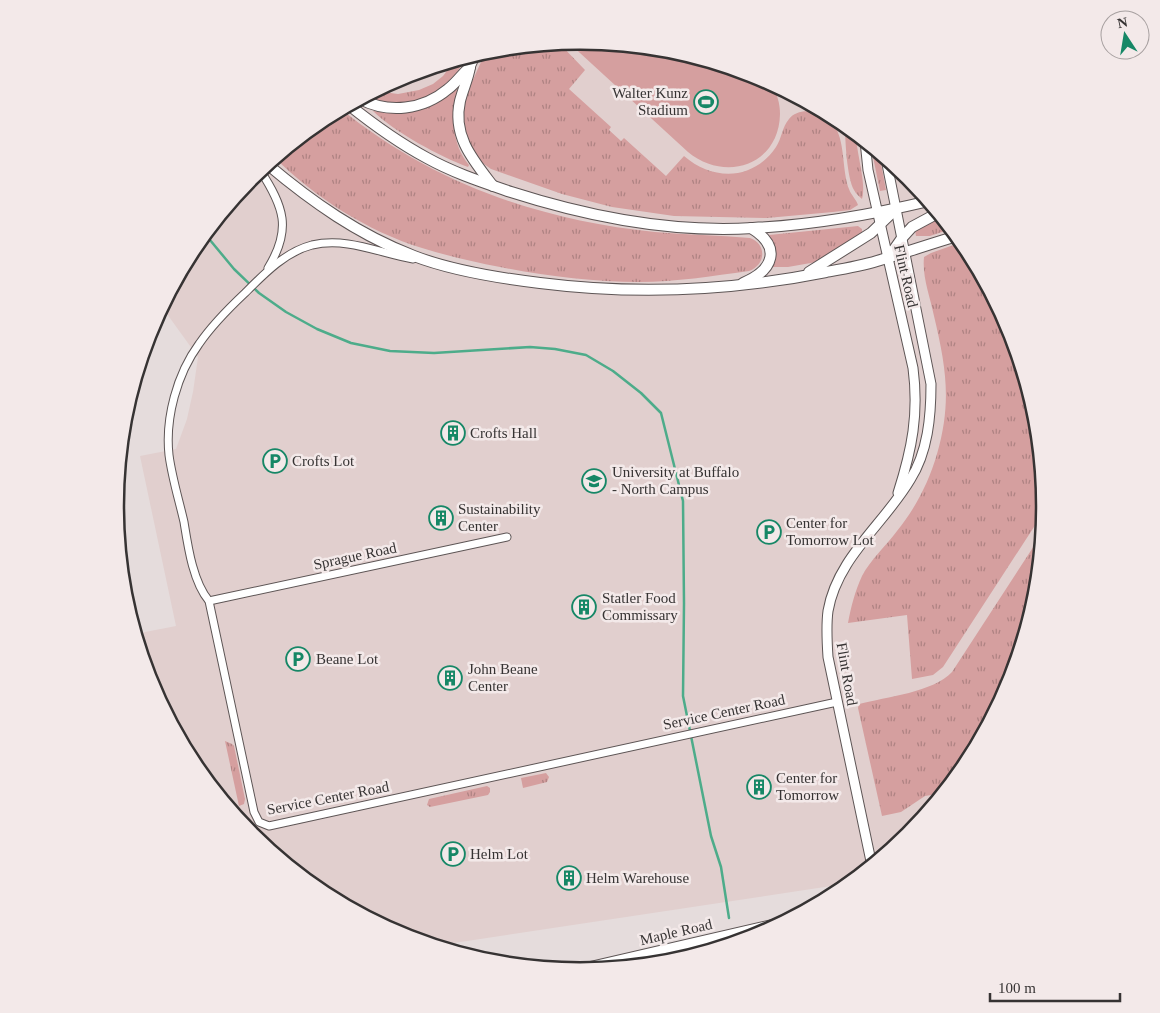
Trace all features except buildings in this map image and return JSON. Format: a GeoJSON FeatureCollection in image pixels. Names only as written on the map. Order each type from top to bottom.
{"type":"FeatureCollection","features":[{"type":"Feature","properties":{"kind":"main road"},"geometry":{"type":"LineString","coordinates":[[369,102],[385,108],[416,106],[430,101],[443,93],[470,67]]}},
{"type":"Feature","properties":{"kind":"main road"},"geometry":{"type":"LineString","coordinates":[[470,67],[460,101],[459,131],[469,155],[493,186]]}},
{"type":"Feature","properties":{"kind":"main road"},"geometry":{"type":"LineString","coordinates":[[355,109],[380,129],[427,158],[471,179],[567,208],[638,223],[688,228],[751,228],[815,223],[878,213],[920,203]]}},
{"type":"Feature","properties":{"kind":"main road"},"geometry":{"type":"LineString","coordinates":[[273,169],[304,194],[339,218],[378,240],[415,256],[435,263],[508,278],[574,287],[630,290],[687,290],[737,286],[800,277],[876,262],[949,238]]}},
{"type":"Feature","properties":{"kind":"main road"},"geometry":{"type":"LineString","coordinates":[[800,277],[835,258],[871,233],[897,209]]}},
{"type":"Feature","properties":{"kind":"main road"},"geometry":{"type":"LineString","coordinates":[[888,258],[912,227],[932,216]]}},
{"type":"Feature","properties":{"kind":"main road"},"geometry":{"type":"LineString","coordinates":[[737,286],[764,271],[768,266],[772,253],[763,236],[751,228]]}},
{"type":"Feature","properties":{"kind":"main road","name":"Maple Road"},"geometry":{"type":"LineString","coordinates":[[613,962],[749,930]]}},
{"type":"Feature","properties":{"kind":"street","name":"Flint Road"},"geometry":{"type":"LineString","coordinates":[[866,151],[868,170],[913,368],[915,388],[916,418],[910,450],[893,504]]}},
{"type":"Feature","properties":{"kind":"street","name":"Flint Road"},"geometry":{"type":"LineString","coordinates":[[870,859],[828,657],[827,636],[828,611],[843,570],[911,479],[922,452],[931,412],[932,384],[888,170]]}},
{"type":"Feature","properties":{"kind":"street","name":"Service Center Road"},"geometry":{"type":"LineString","coordinates":[[264,177],[278,200],[283,222],[280,248],[265,273]]}},
{"type":"Feature","properties":{"kind":"street","name":"Service Center Road"},"geometry":{"type":"LineString","coordinates":[[435,263],[342,242],[322,243],[297,251],[265,273],[209,330],[188,362],[175,396],[169,431],[169,454],[190,552],[201,588],[209,602],[256,818],[264,825],[269,826],[838,702]]}},
{"type":"Feature","properties":{"kind":"street","name":"Sprague Road"},"geometry":{"type":"LineString","coordinates":[[209,602],[507,537]]}},
{"type":"Feature","properties":{"kind":"shaded area","name":"University at Buffalo - North Campus"},"geometry":{"type":"Polygon","coordinates":[[[580,50],[640,54],[669,59],[727,74],[755,85],[782,97],[834,127],[881,163],[903,184],[960,253],[975,278],[1002,332],[1021,388],[1033,447],[1036,477],[1036,536],[1028,596],[1021,625],[1002,681],[975,735],[960,760],[942,784],[903,829],[881,850],[835,885],[450,944],[405,928],[378,916],[326,886],[279,850],[257,829],[200,760],[185,735],[158,681],[141,633],[176,626],[140,456],[176,449],[187,419],[198,357],[167,314],[200,253],[237,206],[279,163],[326,127],[378,97],[433,74],[491,59],[520,54],[580,50]]]}},
{"type":"Feature","properties":{"kind":"green space"},"geometry":{"type":"Polygon","coordinates":[[[566,50],[585,70],[569,89],[611,127],[609,130],[621,141],[624,138],[666,176],[684,156],[707,170],[720,173],[732,174],[756,166],[767,158],[776,147],[785,125],[791,117],[800,112],[808,111],[834,127],[838,132],[849,189],[858,205],[850,210],[767,218],[674,216],[612,207],[562,194],[491,169],[474,157],[461,123],[466,95],[481,61],[520,54],[566,50]]]}},
{"type":"Feature","properties":{"kind":"green space","name":"Walter Kunz Stadium"},"geometry":{"type":"Polygon","coordinates":[[[577,50],[610,51],[669,59],[727,74],[777,95],[780,110],[777,132],[771,146],[760,157],[748,164],[734,167],[718,166],[703,161],[688,152],[577,50]]]}},
{"type":"Feature","properties":{"kind":"green space"},"geometry":{"type":"Polygon","coordinates":[[[461,66],[438,91],[426,97],[399,103],[373,100],[388,93],[398,94],[419,90],[433,84],[448,70],[461,66]]]}},
{"type":"Feature","properties":{"kind":"green space"},"geometry":{"type":"Polygon","coordinates":[[[456,89],[458,91],[454,130],[459,148],[469,165],[468,167],[418,143],[373,111],[399,113],[425,108],[441,100],[456,89]]]}},
{"type":"Feature","properties":{"kind":"green space"},"geometry":{"type":"Polygon","coordinates":[[[347,114],[412,158],[489,194],[570,218],[612,226],[655,232],[750,238],[756,241],[762,249],[761,260],[755,268],[749,271],[653,282],[587,280],[517,270],[461,259],[402,241],[343,212],[280,162],[302,144],[347,114]]]}},
{"type":"Feature","properties":{"kind":"green space"},"geometry":{"type":"Polygon","coordinates":[[[845,135],[856,143],[863,185],[862,199],[854,190],[852,184],[845,135]]]}},
{"type":"Feature","properties":{"kind":"green space"},"geometry":{"type":"Polygon","coordinates":[[[873,156],[881,163],[886,190],[880,191],[873,156]]]}},
{"type":"Feature","properties":{"kind":"green space"},"geometry":{"type":"Polygon","coordinates":[[[934,220],[944,231],[930,236],[916,236],[915,230],[934,220]]]}},
{"type":"Feature","properties":{"kind":"green space"},"geometry":{"type":"Polygon","coordinates":[[[858,226],[862,229],[862,234],[822,261],[788,267],[772,267],[775,251],[769,235],[858,226]]]}},
{"type":"Feature","properties":{"kind":"green space"},"geometry":{"type":"Polygon","coordinates":[[[954,245],[975,278],[1002,332],[1021,388],[1028,417],[1036,477],[1036,524],[943,667],[933,675],[912,679],[907,615],[848,623],[857,587],[862,576],[904,523],[926,485],[942,435],[945,418],[946,385],[942,352],[925,279],[924,264],[924,257],[954,245]]]}},
{"type":"Feature","properties":{"kind":"green space"},"geometry":{"type":"Polygon","coordinates":[[[1035,544],[1028,596],[1021,625],[1002,681],[975,735],[960,760],[933,795],[925,796],[901,812],[882,816],[858,708],[859,704],[922,689],[944,679],[952,672],[1035,544]]]}},
{"type":"Feature","properties":{"kind":"green space"},"geometry":{"type":"Polygon","coordinates":[[[225,741],[234,746],[245,799],[244,804],[239,806],[225,741]]]}},
{"type":"Feature","properties":{"kind":"green space"},"geometry":{"type":"Polygon","coordinates":[[[546,773],[549,777],[547,782],[523,788],[521,778],[546,773]]]}},
{"type":"Feature","properties":{"kind":"green space"},"geometry":{"type":"Polygon","coordinates":[[[487,786],[490,788],[488,795],[430,807],[427,805],[429,799],[487,786]]]}},
{"type":"Feature","properties":{"kind":"waterway"},"geometry":{"type":"LineString","coordinates":[[210,240],[234,269],[259,293],[286,312],[317,329],[351,343],[390,351],[434,353],[530,347],[555,349],[586,355],[613,371],[641,393],[661,413],[683,501],[683,696],[711,836],[721,867],[729,918]]}},
{"type":"Feature","properties":{"kind":"place","name":"Walter Kunz Stadium"},"geometry":{"type":"Point","coordinates":[706,102]}},
{"type":"Feature","properties":{"kind":"place","name":"Crofts Hall"},"geometry":{"type":"Point","coordinates":[453,433]}},
{"type":"Feature","properties":{"kind":"place","name":"Crofts Lot"},"geometry":{"type":"Point","coordinates":[275,461]}},
{"type":"Feature","properties":{"kind":"place","name":"University at Buffalo - North Campus"},"geometry":{"type":"Point","coordinates":[594,481]}},
{"type":"Feature","properties":{"kind":"place","name":"Sustainability Center"},"geometry":{"type":"Point","coordinates":[441,518]}},
{"type":"Feature","properties":{"kind":"place","name":"Center for Tomorrow Lot"},"geometry":{"type":"Point","coordinates":[769,532]}},
{"type":"Feature","properties":{"kind":"place","name":"Statler Food Commissary"},"geometry":{"type":"Point","coordinates":[584,607]}},
{"type":"Feature","properties":{"kind":"place","name":"Beane Lot"},"geometry":{"type":"Point","coordinates":[298,659]}},
{"type":"Feature","properties":{"kind":"place","name":"John Beane Center"},"geometry":{"type":"Point","coordinates":[450,678]}},
{"type":"Feature","properties":{"kind":"place","name":"Center for Tomorrow"},"geometry":{"type":"Point","coordinates":[759,787]}},
{"type":"Feature","properties":{"kind":"place","name":"Helm Lot"},"geometry":{"type":"Point","coordinates":[453,854]}},
{"type":"Feature","properties":{"kind":"place","name":"Helm Warehouse"},"geometry":{"type":"Point","coordinates":[569,878]}}]}
